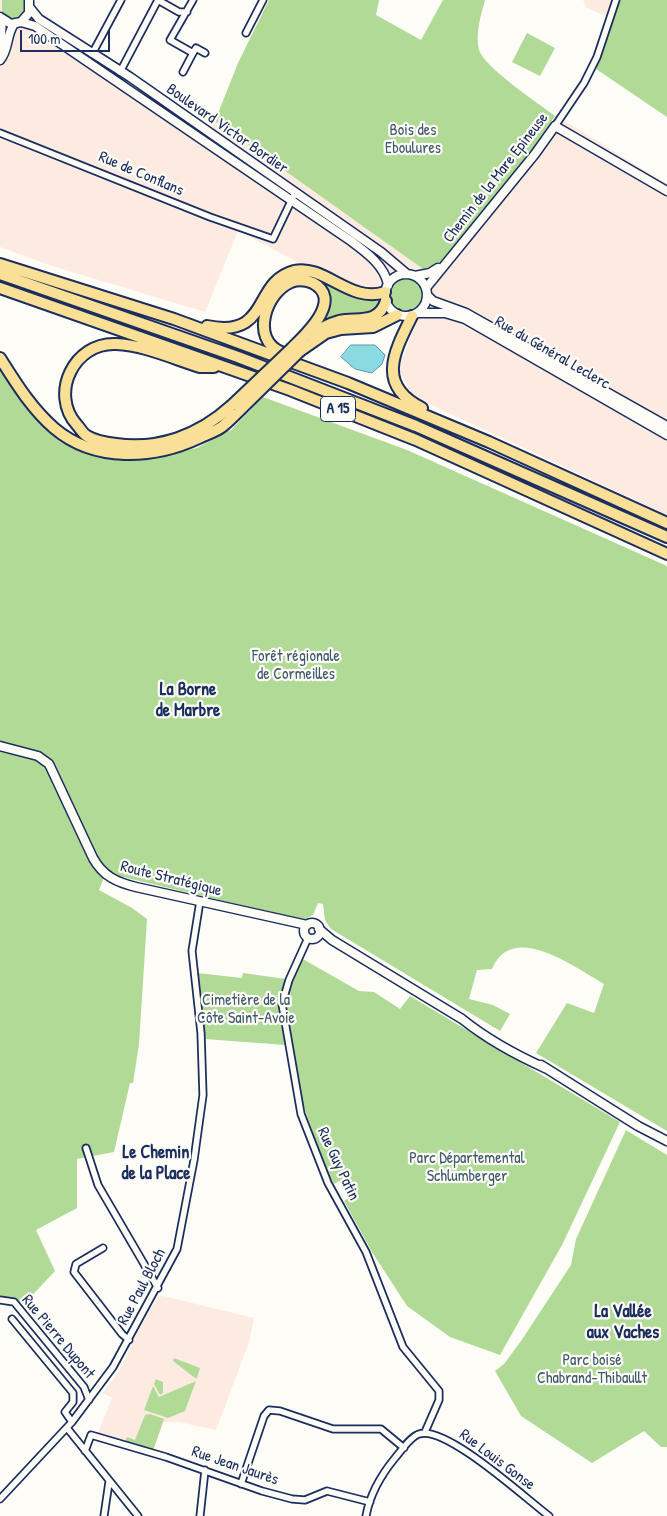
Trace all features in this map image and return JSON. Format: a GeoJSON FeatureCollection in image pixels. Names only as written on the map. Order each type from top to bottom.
{"type":"FeatureCollection","features":[{"type":"Feature","properties":{"kind":"highway"},"geometry":{"type":"LineString","coordinates":[[0,264],[174,319],[348,383]]}},
{"type":"Feature","properties":{"kind":"highway"},"geometry":{"type":"LineString","coordinates":[[174,319],[218,328],[239,326],[252,317],[279,279],[298,271],[315,273],[360,293],[386,293],[379,314],[373,318],[329,324],[296,350],[235,408],[213,422],[178,439],[134,447],[108,443],[86,436],[73,421],[68,410],[65,384],[71,368],[97,347],[116,344],[200,366],[223,367]]}},
{"type":"Feature","properties":{"kind":"highway","name":"A 15"},"geometry":{"type":"LineString","coordinates":[[0,274],[238,357],[416,426],[667,537]]}},
{"type":"Feature","properties":{"kind":"highway"},"geometry":{"type":"LineString","coordinates":[[296,350],[319,319],[324,309],[324,299],[320,290],[313,283],[301,280],[292,281],[279,290],[264,320],[264,335],[276,350],[348,383],[489,442],[664,521]]}},
{"type":"Feature","properties":{"kind":"highway","name":"A 15"},"geometry":{"type":"LineString","coordinates":[[0,288],[290,390],[416,440],[667,554]]}},
{"type":"Feature","properties":{"kind":"highway"},"geometry":{"type":"LineString","coordinates":[[296,350],[326,333],[342,329],[373,327],[397,315]]}},
{"type":"Feature","properties":{"kind":"highway"},"geometry":{"type":"LineString","coordinates":[[415,315],[393,362],[392,376],[396,388],[413,404],[489,442]]}},
{"type":"Feature","properties":{"kind":"highway"},"geometry":{"type":"LineString","coordinates":[[0,358],[27,400],[55,428],[83,444],[107,452],[126,454],[164,451],[222,427],[235,408]]}},
{"type":"Feature","properties":{"kind":"main road","name":"Boulevard Victor Bordier"},"geometry":{"type":"LineString","coordinates":[[31,3],[39,19],[120,72],[293,196],[368,253],[384,274],[386,293]]}},
{"type":"Feature","properties":{"kind":"main road"},"geometry":{"type":"LineString","coordinates":[[0,60],[5,53],[8,34],[28,16],[31,3]]}},
{"type":"Feature","properties":{"kind":"main road","name":"Boulevard Victor Bordier"},"geometry":{"type":"LineString","coordinates":[[1,18],[35,26],[386,255],[411,275]]}},
{"type":"Feature","properties":{"kind":"main road"},"geometry":{"type":"LineString","coordinates":[[0,52],[1,18]]}},
{"type":"Feature","properties":{"kind":"main road"},"geometry":{"type":"LineString","coordinates":[[555,126],[667,191]]}},
{"type":"Feature","properties":{"kind":"main road","name":"Chemin de la Mare Epineuse"},"geometry":{"type":"LineString","coordinates":[[427,291],[446,263],[535,154],[555,126]]}},
{"type":"Feature","properties":{"kind":"main road","name":"Chemin de la Mare Epineuse"},"geometry":{"type":"LineString","coordinates":[[411,275],[434,272],[446,263]]}},
{"type":"Feature","properties":{"kind":"main road"},"geometry":{"type":"LineString","coordinates":[[411,275],[427,291],[425,306],[415,315],[397,315],[389,308],[386,293],[396,277],[411,275]]}},
{"type":"Feature","properties":{"kind":"main road","name":"Rue du Général Leclerc"},"geometry":{"type":"LineString","coordinates":[[427,291],[433,300],[466,313],[667,426]]}},
{"type":"Feature","properties":{"kind":"main road","name":"Rue du Général Leclerc"},"geometry":{"type":"LineString","coordinates":[[415,315],[445,313],[465,319],[667,435]]}},
{"type":"Feature","properties":{"kind":"main road","name":"Route Stratégique"},"geometry":{"type":"LineString","coordinates":[[0,746],[38,756],[50,764],[93,858],[107,876],[126,885],[261,914],[332,940]]}},
{"type":"Feature","properties":{"kind":"main road"},"geometry":{"type":"LineString","coordinates":[[314,924],[319,929],[309,933],[314,924]]}},
{"type":"Feature","properties":{"kind":"main road","name":"Route Stratégique"},"geometry":{"type":"LineString","coordinates":[[319,929],[332,940],[462,1019],[478,1031],[527,1060],[545,1068],[616,1111],[635,1119],[667,1140]]}},
{"type":"Feature","properties":{"kind":"street"},"geometry":{"type":"LineString","coordinates":[[92,54],[121,0]]}},
{"type":"Feature","properties":{"kind":"street"},"geometry":{"type":"LineString","coordinates":[[120,72],[158,0],[179,12],[187,12]]}},
{"type":"Feature","properties":{"kind":"street"},"geometry":{"type":"LineString","coordinates":[[193,0],[170,40],[193,53]]}},
{"type":"Feature","properties":{"kind":"street"},"geometry":{"type":"LineString","coordinates":[[246,33],[263,0]]}},
{"type":"Feature","properties":{"kind":"street","name":"Chemin de la Mare Epineuse"},"geometry":{"type":"LineString","coordinates":[[555,126],[584,83],[597,57],[616,0]]}},
{"type":"Feature","properties":{"kind":"street"},"geometry":{"type":"LineString","coordinates":[[184,72],[196,48],[205,53]]}},
{"type":"Feature","properties":{"kind":"street","name":"Rue de Conflans"},"geometry":{"type":"LineString","coordinates":[[0,133],[210,217],[273,239],[293,196]]}},
{"type":"Feature","properties":{"kind":"street","name":"Rue Paul Bloch"},"geometry":{"type":"LineString","coordinates":[[0,1499],[67,1428],[90,1400],[129,1340],[177,1249],[200,1126],[203,1095],[203,1064],[192,951],[200,901]]}},
{"type":"Feature","properties":{"kind":"street","name":"Rue Guy Patin"},"geometry":{"type":"LineString","coordinates":[[309,933],[289,980],[282,1004],[301,1114],[328,1183],[366,1252],[403,1346],[439,1391],[439,1400],[425,1432]]}},
{"type":"Feature","properties":{"kind":"street"},"geometry":{"type":"LineString","coordinates":[[86,1148],[98,1185],[158,1288]]}},
{"type":"Feature","properties":{"kind":"street"},"geometry":{"type":"LineString","coordinates":[[103,1248],[76,1264],[74,1272],[122,1334],[129,1340]]}},
{"type":"Feature","properties":{"kind":"street","name":"Rue Pierre Dupont"},"geometry":{"type":"LineString","coordinates":[[0,1300],[14,1302],[84,1387],[90,1400]]}},
{"type":"Feature","properties":{"kind":"street"},"geometry":{"type":"LineString","coordinates":[[12,1319],[73,1393],[73,1402],[65,1412],[72,1422]]}},
{"type":"Feature","properties":{"kind":"street"},"geometry":{"type":"LineString","coordinates":[[241,1484],[264,1416],[269,1410],[280,1411],[333,1429],[381,1429],[404,1448]]}},
{"type":"Feature","properties":{"kind":"street"},"geometry":{"type":"LineString","coordinates":[[67,1428],[138,1516]]}},
{"type":"Feature","properties":{"kind":"street"},"geometry":{"type":"LineString","coordinates":[[366,1516],[380,1479],[415,1435],[425,1432]]}},
{"type":"Feature","properties":{"kind":"street","name":"Rue Louis Gonse"},"geometry":{"type":"LineString","coordinates":[[425,1432],[445,1439],[466,1451],[549,1516]]}},
{"type":"Feature","properties":{"kind":"street","name":"Rue Jean Jaurès"},"geometry":{"type":"LineString","coordinates":[[85,1451],[91,1435],[299,1501],[327,1491],[370,1502]]}},
{"type":"Feature","properties":{"kind":"street"},"geometry":{"type":"LineString","coordinates":[[200,1516],[205,1470]]}},
{"type":"Feature","properties":{"kind":"street"},"geometry":{"type":"LineString","coordinates":[[104,1516],[109,1482]]}},
{"type":"Feature","properties":{"kind":"shaded area"},"geometry":{"type":"Polygon","coordinates":[[[0,0],[35,0],[35,8],[42,25],[207,137],[215,121],[423,269],[521,167],[555,115],[667,184],[667,515],[414,397],[398,369],[416,324],[238,231],[205,312],[49,265],[0,247],[0,0]]]}},
{"type":"Feature","properties":{"kind":"shaded area"},"geometry":{"type":"Polygon","coordinates":[[[583,0],[612,0],[607,17],[586,7],[583,0]]]}},
{"type":"Feature","properties":{"kind":"shaded area"},"geometry":{"type":"Polygon","coordinates":[[[159,1295],[254,1318],[249,1342],[216,1430],[179,1422],[163,1422],[153,1451],[98,1433],[112,1398],[103,1393],[119,1372],[137,1333],[159,1295]]]}},
{"type":"Feature","properties":{"kind":"green space"},"geometry":{"type":"Polygon","coordinates":[[[2,0],[25,0],[26,11],[22,17],[11,20],[2,13],[2,0]]]}},
{"type":"Feature","properties":{"kind":"green space","name":"Bois des Eboulures"},"geometry":{"type":"Polygon","coordinates":[[[269,0],[379,0],[376,15],[421,40],[443,0],[485,0],[478,37],[479,50],[483,57],[501,75],[555,116],[521,166],[442,261],[423,269],[215,121],[238,63],[269,0]]]}},
{"type":"Feature","properties":{"kind":"green space"},"geometry":{"type":"Polygon","coordinates":[[[618,0],[667,0],[667,117],[596,69],[618,0]]]}},
{"type":"Feature","properties":{"kind":"green space"},"geometry":{"type":"Polygon","coordinates":[[[527,33],[555,48],[540,76],[512,62],[527,33]]]}},
{"type":"Feature","properties":{"kind":"green space"},"geometry":{"type":"Polygon","coordinates":[[[313,276],[379,299],[381,304],[377,313],[321,323],[326,311],[326,298],[318,281],[313,276]]]}},
{"type":"Feature","properties":{"kind":"green space"},"geometry":{"type":"Polygon","coordinates":[[[406,279],[413,280],[418,284],[422,289],[422,303],[418,308],[413,312],[406,313],[399,312],[394,308],[390,303],[389,296],[390,289],[394,284],[399,280],[406,279]]]}},
{"type":"Feature","properties":{"kind":"green space","name":"Forêt régionale de Cormeilles"},"geometry":{"type":"Polygon","coordinates":[[[0,371],[19,396],[64,441],[150,457],[197,448],[231,430],[263,397],[407,450],[667,566],[667,1131],[536,1053],[567,1003],[594,1013],[604,984],[562,959],[529,948],[514,948],[501,955],[492,969],[477,970],[469,999],[493,1005],[510,1014],[500,1031],[331,929],[325,920],[323,904],[318,903],[313,915],[303,920],[106,873],[99,890],[132,908],[147,919],[139,1044],[133,1083],[130,1083],[114,1152],[77,1159],[77,1208],[36,1230],[55,1271],[25,1303],[0,1300],[0,371]]]}},
{"type":"Feature","properties":{"kind":"green space","name":"Parc Départemental Schlumberger"},"geometry":{"type":"Polygon","coordinates":[[[301,958],[359,991],[374,992],[400,1009],[410,996],[620,1122],[562,1245],[500,1355],[450,1337],[407,1306],[372,1252],[344,1201],[352,1195],[343,1179],[334,1184],[325,1167],[299,1093],[285,1000],[301,958]]]}},
{"type":"Feature","properties":{"kind":"green space","name":"Cimetière de la Côte Saint-Avoie"},"geometry":{"type":"Polygon","coordinates":[[[197,973],[242,978],[243,973],[286,979],[280,1004],[285,1045],[205,1039],[197,973]]]}},
{"type":"Feature","properties":{"kind":"green space","name":"Parc boisé Chabrand-Thibaullt"},"geometry":{"type":"Polygon","coordinates":[[[626,1130],[667,1155],[667,1447],[661,1447],[644,1431],[592,1463],[521,1416],[495,1371],[504,1364],[521,1341],[571,1265],[576,1239],[626,1130]]]}},
{"type":"Feature","properties":{"kind":"green space"},"geometry":{"type":"Polygon","coordinates":[[[174,1358],[200,1368],[197,1378],[173,1361],[174,1358]]]}},
{"type":"Feature","properties":{"kind":"green space"},"geometry":{"type":"Polygon","coordinates":[[[156,1379],[163,1382],[163,1393],[160,1395],[154,1384],[156,1379]]]}},
{"type":"Feature","properties":{"kind":"green space"},"geometry":{"type":"Polygon","coordinates":[[[196,1381],[185,1411],[168,1418],[144,1410],[153,1386],[159,1397],[196,1381]]]}},
{"type":"Feature","properties":{"kind":"green space"},"geometry":{"type":"Polygon","coordinates":[[[150,1414],[164,1419],[153,1451],[125,1442],[127,1437],[135,1440],[145,1415],[150,1414]]]}},
{"type":"Feature","properties":{"kind":"water"},"geometry":{"type":"Polygon","coordinates":[[[351,345],[375,345],[385,355],[382,364],[372,373],[355,369],[341,357],[351,345]]]}},
{"type":"Feature","properties":{"kind":"district","name":"La Borne de Marbre"},"geometry":{"type":"Point","coordinates":[188,700]}},
{"type":"Feature","properties":{"kind":"district","name":"Le Chemin de la Place"},"geometry":{"type":"Point","coordinates":[156,1163]}},
{"type":"Feature","properties":{"kind":"district","name":"La Vallée aux Vaches"},"geometry":{"type":"Point","coordinates":[623,1322]}}]}
